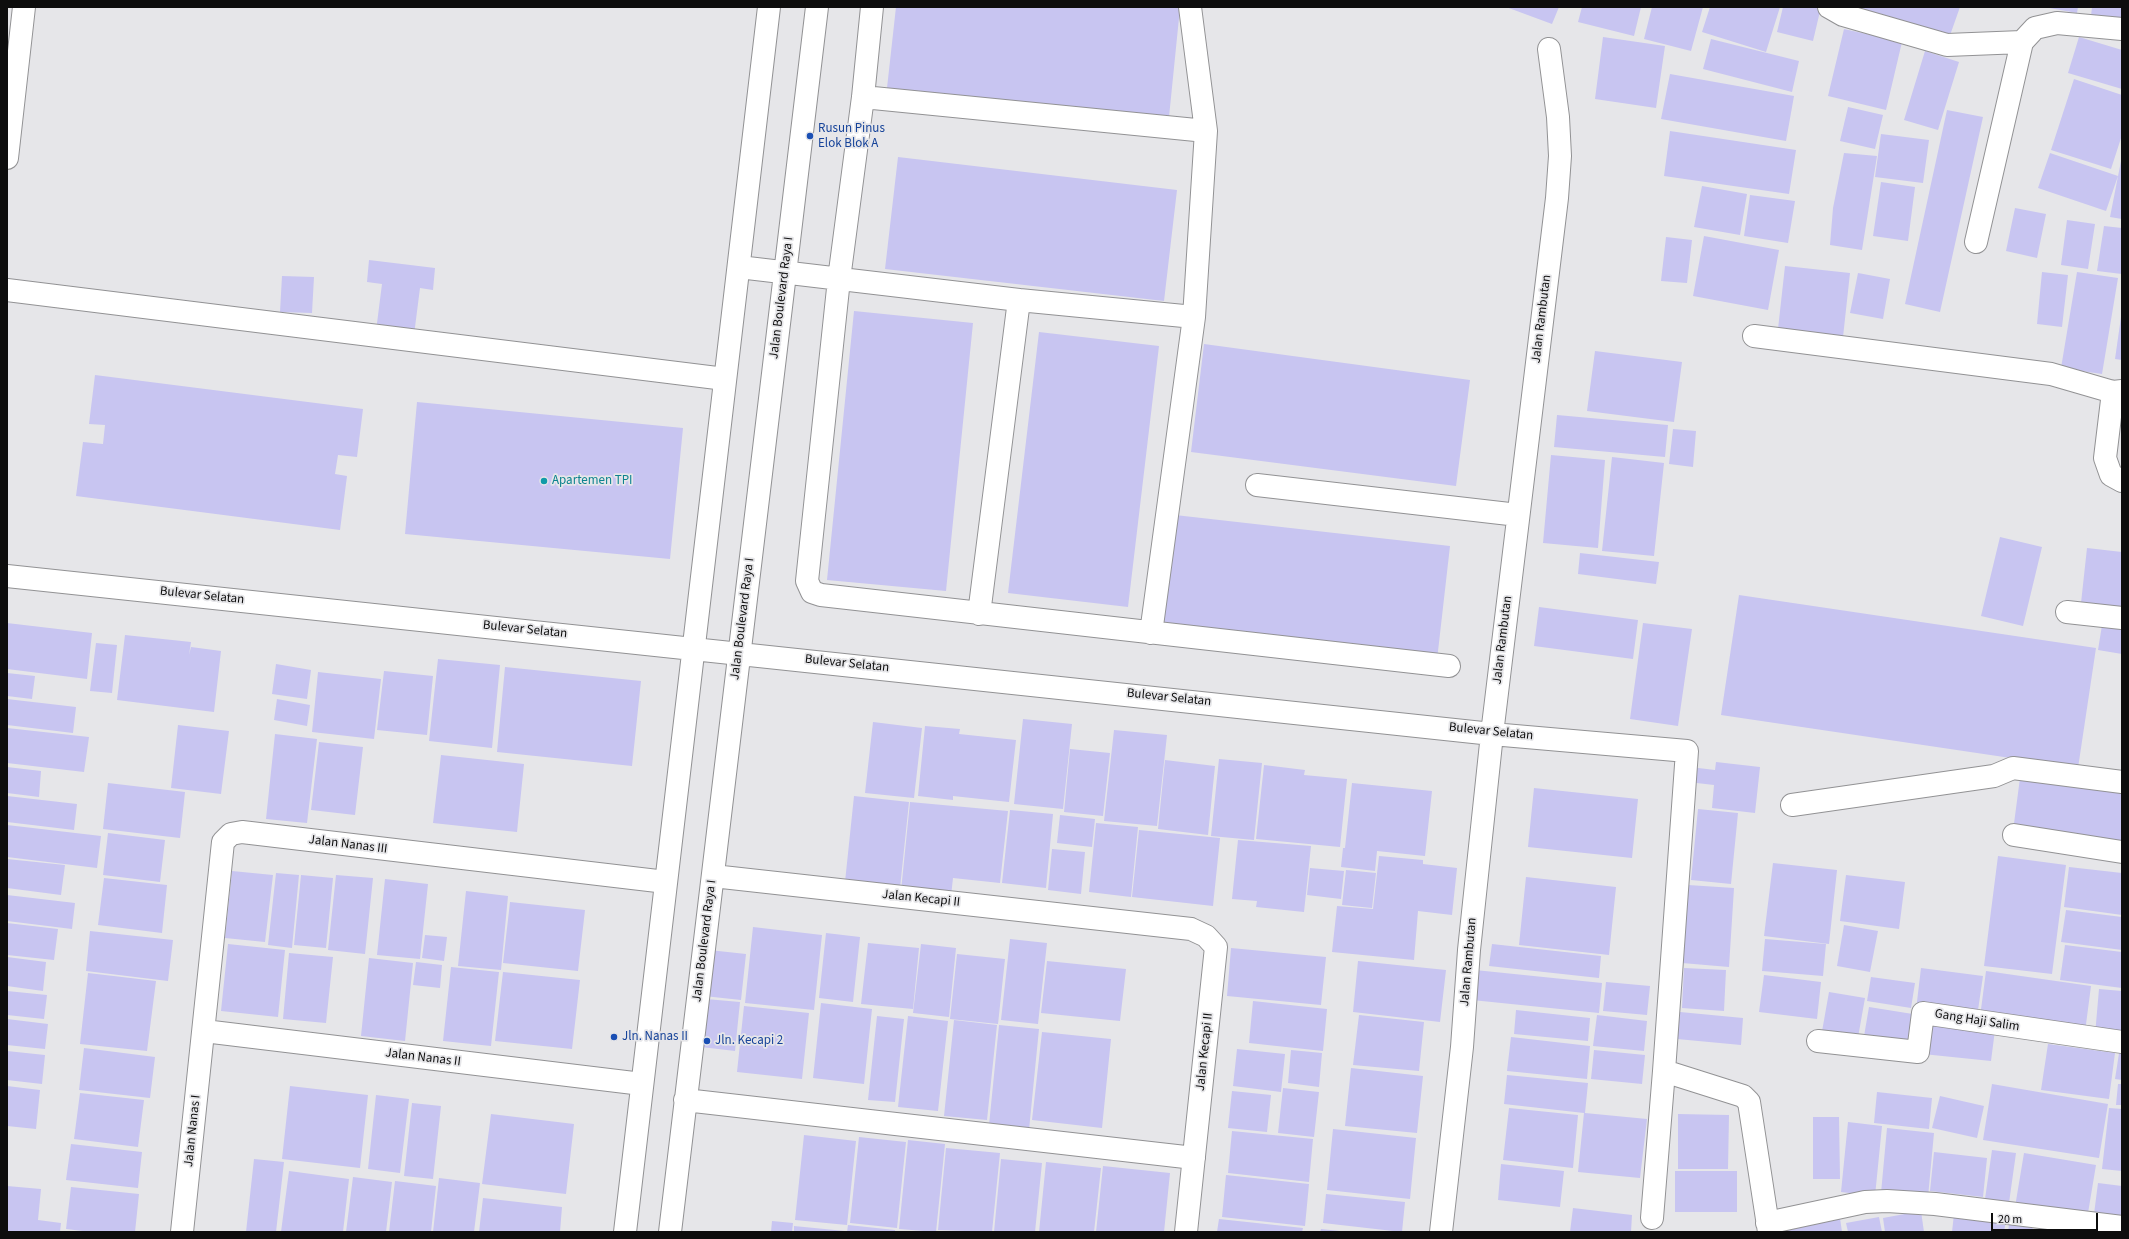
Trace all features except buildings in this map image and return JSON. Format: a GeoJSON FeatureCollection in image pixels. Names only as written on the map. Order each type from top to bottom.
{"type":"FeatureCollection","features":[{"type":"Feature","properties":{"kind":"street"},"geometry":{"type":"LineString","coordinates":[[7,158],[24,7]]}},
{"type":"Feature","properties":{"kind":"street"},"geometry":{"type":"LineString","coordinates":[[625,1232],[769,7]]}},
{"type":"Feature","properties":{"kind":"street","name":"Jalan Boulevard Raya I"},"geometry":{"type":"LineString","coordinates":[[670,1232],[817,7]]}},
{"type":"Feature","properties":{"kind":"street"},"geometry":{"type":"LineString","coordinates":[[872,7],[863,97],[839,278],[807,581],[812,592],[821,595],[979,614],[1448,666]]}},
{"type":"Feature","properties":{"kind":"street"},"geometry":{"type":"LineString","coordinates":[[1151,633],[1194,317],[1206,131],[1190,7]]}},
{"type":"Feature","properties":{"kind":"street"},"geometry":{"type":"LineString","coordinates":[[1830,7],[1843,15],[1947,46],[2022,42]]}},
{"type":"Feature","properties":{"kind":"street"},"geometry":{"type":"LineString","coordinates":[[1976,242],[2022,42],[2035,28],[2057,23],[2122,29]]}},
{"type":"Feature","properties":{"kind":"street","name":"Jalan Rambutan"},"geometry":{"type":"LineString","coordinates":[[1441,1232],[1462,1047],[1469,950],[1492,734],[1557,191],[1560,156],[1558,117],[1549,49]]}},
{"type":"Feature","properties":{"kind":"street"},"geometry":{"type":"LineString","coordinates":[[863,97],[1206,131]]}},
{"type":"Feature","properties":{"kind":"street"},"geometry":{"type":"LineString","coordinates":[[739,267],[1019,300],[1194,317]]}},
{"type":"Feature","properties":{"kind":"street"},"geometry":{"type":"LineString","coordinates":[[7,290],[725,380]]}},
{"type":"Feature","properties":{"kind":"street"},"geometry":{"type":"LineString","coordinates":[[979,614],[1019,300]]}},
{"type":"Feature","properties":{"kind":"street"},"geometry":{"type":"LineString","coordinates":[[1754,336],[2051,374],[2118,391],[2106,458],[2111,475],[2122,481]]}},
{"type":"Feature","properties":{"kind":"street"},"geometry":{"type":"LineString","coordinates":[[1257,485],[1518,515]]}},
{"type":"Feature","properties":{"kind":"street","name":"Bulevar Selatan"},"geometry":{"type":"LineString","coordinates":[[7,576],[1492,734],[1687,751],[1664,1071]]}},
{"type":"Feature","properties":{"kind":"street"},"geometry":{"type":"LineString","coordinates":[[2067,612],[2122,618]]}},
{"type":"Feature","properties":{"kind":"street"},"geometry":{"type":"LineString","coordinates":[[1792,805],[1994,776],[2013,768],[2122,782]]}},
{"type":"Feature","properties":{"kind":"street","name":"Jalan Nanas III"},"geometry":{"type":"LineString","coordinates":[[204,1031],[223,842],[231,834],[242,832],[666,882]]}},
{"type":"Feature","properties":{"kind":"street"},"geometry":{"type":"LineString","coordinates":[[2014,835],[2122,852]]}},
{"type":"Feature","properties":{"kind":"street","name":"Jalan Kecapi II"},"geometry":{"type":"LineString","coordinates":[[712,876],[1191,929],[1206,936],[1216,947],[1186,1232]]}},
{"type":"Feature","properties":{"kind":"street","name":"Gang Haji Salim"},"geometry":{"type":"LineString","coordinates":[[1818,1041],[1918,1052],[1923,1013],[2122,1042]]}},
{"type":"Feature","properties":{"kind":"street","name":"Jalan Nanas II"},"geometry":{"type":"LineString","coordinates":[[204,1031],[642,1084]]}},
{"type":"Feature","properties":{"kind":"street","name":"Jalan Nanas I"},"geometry":{"type":"LineString","coordinates":[[182,1232],[204,1031]]}},
{"type":"Feature","properties":{"kind":"street"},"geometry":{"type":"LineString","coordinates":[[1652,1218],[1664,1071],[1743,1096],[1749,1102],[1752,1110],[1768,1227],[1865,1202],[1887,1201],[2065,1226],[2122,1228]]}},
{"type":"Feature","properties":{"kind":"street"},"geometry":{"type":"LineString","coordinates":[[685,1100],[1194,1158]]}},
{"type":"Feature","properties":{"kind":"place","name":"Rusun Pinus Elok Blok A"},"geometry":{"type":"Point","coordinates":[810,136]}},
{"type":"Feature","properties":{"kind":"place","name":"Apartemen TPI"},"geometry":{"type":"Point","coordinates":[544,481]}},
{"type":"Feature","properties":{"kind":"place","name":"Jln. Nanas II"},"geometry":{"type":"Point","coordinates":[614,1037]}},
{"type":"Feature","properties":{"kind":"place","name":"Jln. Kecapi 2"},"geometry":{"type":"Point","coordinates":[707,1041]}}]}
